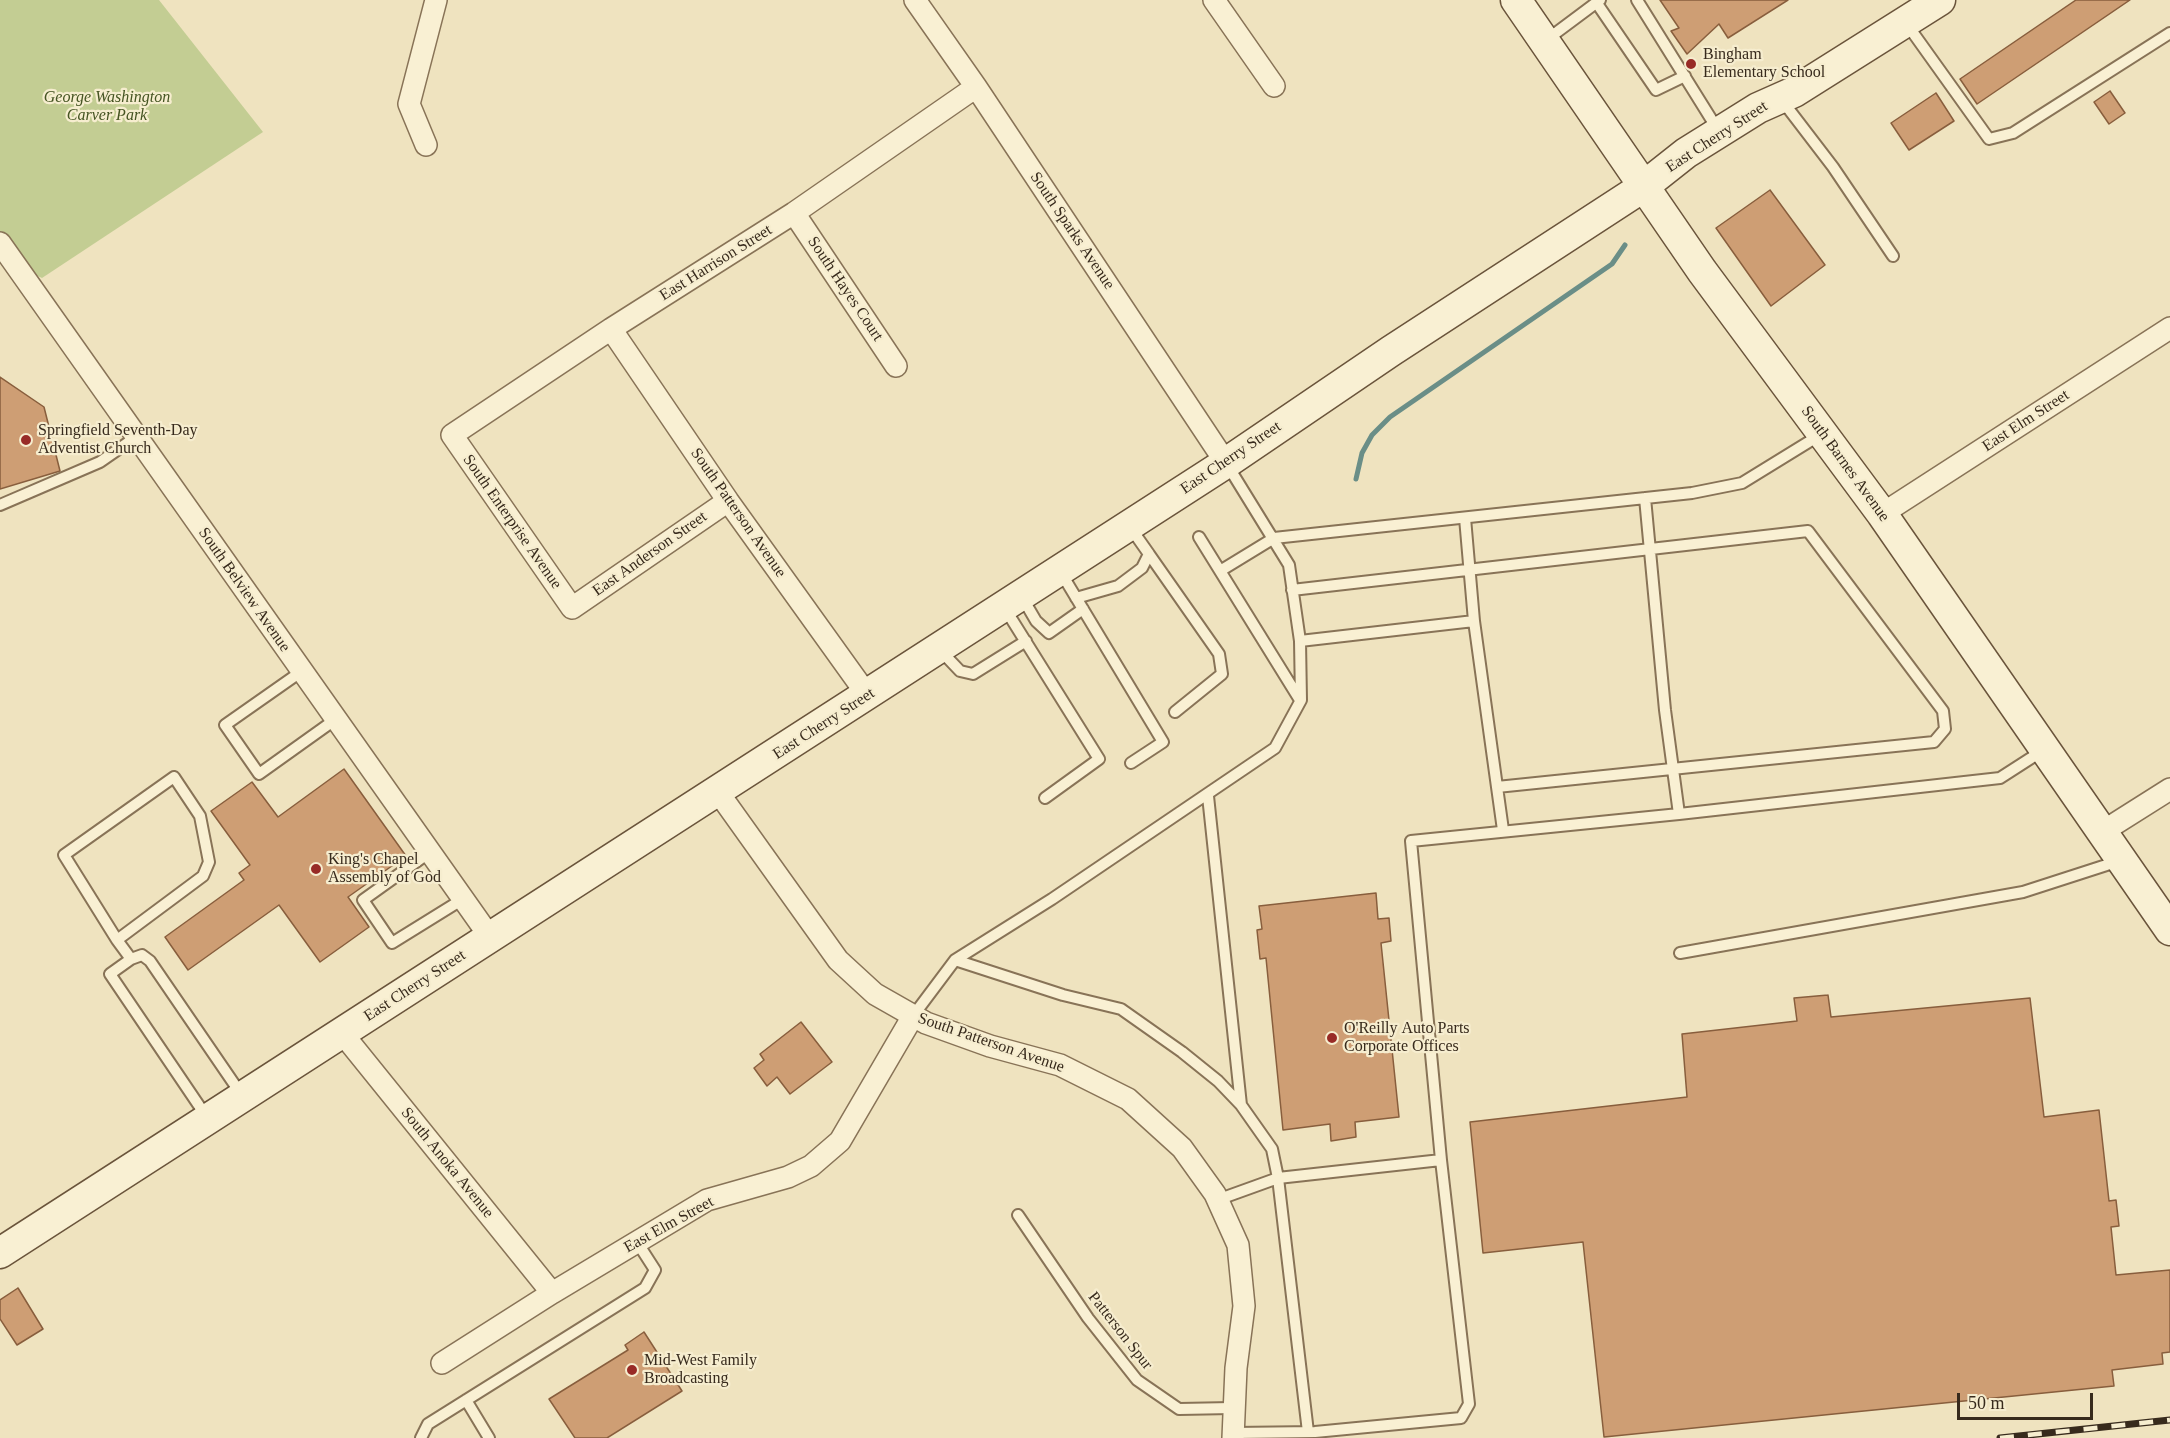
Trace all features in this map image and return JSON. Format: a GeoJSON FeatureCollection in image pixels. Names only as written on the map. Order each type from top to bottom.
{"type":"FeatureCollection","features":[{"type":"Feature","properties":{"kind":"street","name":"South Sparks Avenue"},"geometry":{"type":"LineString","coordinates":[[915,0],[976,87],[1226,463]]}},
{"type":"Feature","properties":{"kind":"street"},"geometry":{"type":"LineString","coordinates":[[1214,0],[1274,86]]}},
{"type":"Feature","properties":{"kind":"street","name":"South Barnes Avenue"},"geometry":{"type":"LineString","coordinates":[[1516,0],[1643,187],[1882,513],[2170,930]]}},
{"type":"Feature","properties":{"kind":"street","name":"East Cherry Street"},"geometry":{"type":"LineString","coordinates":[[1643,187],[1698,166],[1767,121],[1789,98],[1940,0]]}},
{"type":"Feature","properties":{"kind":"street"},"geometry":{"type":"LineString","coordinates":[[426,145],[409,104],[430,2]]}},
{"type":"Feature","properties":{"kind":"street","name":"East Harrison Street"},"geometry":{"type":"LineString","coordinates":[[452,435],[611,329],[794,213],[976,87]]}},
{"type":"Feature","properties":{"kind":"street","name":"East Cherry Street"},"geometry":{"type":"LineString","coordinates":[[0,1253],[1013,602],[1643,187],[1686,153],[1758,108],[1789,98]]}},
{"type":"Feature","properties":{"kind":"street","name":"South Hayes Court"},"geometry":{"type":"LineString","coordinates":[[794,213],[896,366]]}},
{"type":"Feature","properties":{"kind":"street","name":"South Belview Avenue"},"geometry":{"type":"LineString","coordinates":[[3,254],[136,437],[295,677],[336,719],[490,937]]}},
{"type":"Feature","properties":{"kind":"street","name":"East Elm Street"},"geometry":{"type":"LineString","coordinates":[[1882,513],[2170,328]]}},
{"type":"Feature","properties":{"kind":"street","name":"South Patterson Avenue"},"geometry":{"type":"LineString","coordinates":[[611,329],[728,501],[868,696]]}},
{"type":"Feature","properties":{"kind":"street","name":"South Enterprise Avenue"},"geometry":{"type":"LineString","coordinates":[[452,435],[572,608]]}},
{"type":"Feature","properties":{"kind":"street","name":"East Anderson Street"},"geometry":{"type":"LineString","coordinates":[[572,608],[728,501]]}},
{"type":"Feature","properties":{"kind":"street"},"geometry":{"type":"LineString","coordinates":[[2102,832],[2170,789]]}},
{"type":"Feature","properties":{"kind":"street","name":"South Patterson Avenue"},"geometry":{"type":"LineString","coordinates":[[718,792],[838,960],[875,994],[926,1023],[990,1046],[1060,1065],[1128,1099],[1182,1148],[1217,1200],[1238,1245],[1244,1306],[1232,1408],[1233,1436]]}},
{"type":"Feature","properties":{"kind":"street","name":"East Elm Street"},"geometry":{"type":"LineString","coordinates":[[442,1363],[552,1293],[707,1200],[788,1177],[811,1166],[840,1141],[913,1016]]}},
{"type":"Feature","properties":{"kind":"street","name":"South Anoka Avenue"},"geometry":{"type":"LineString","coordinates":[[342,1033],[552,1293]]}},
{"type":"Feature","properties":{"kind":"lane"},"geometry":{"type":"LineString","coordinates":[[1637,0],[1720,132]]}},
{"type":"Feature","properties":{"kind":"lane"},"geometry":{"type":"LineString","coordinates":[[1544,41],[1598,1],[1656,90],[1685,76]]}},
{"type":"Feature","properties":{"kind":"lane"},"geometry":{"type":"LineString","coordinates":[[1905,22],[1989,139],[2013,132],[2170,33]]}},
{"type":"Feature","properties":{"kind":"lane"},"geometry":{"type":"LineString","coordinates":[[1789,98],[1893,256]]}},
{"type":"Feature","properties":{"kind":"lane"},"geometry":{"type":"LineString","coordinates":[[1220,571],[1274,538],[1692,493],[1742,483],[1823,433]]}},
{"type":"Feature","properties":{"kind":"lane"},"geometry":{"type":"LineString","coordinates":[[0,505],[100,462],[136,437]]}},
{"type":"Feature","properties":{"kind":"lane"},"geometry":{"type":"LineString","coordinates":[[913,1016],[955,960],[1208,796],[1275,748],[1301,700],[1300,640],[1289,565],[1226,463]]}},
{"type":"Feature","properties":{"kind":"lane"},"geometry":{"type":"LineString","coordinates":[[1644,498],[1672,769],[1679,814]]}},
{"type":"Feature","properties":{"kind":"lane"},"geometry":{"type":"LineString","coordinates":[[1465,518],[1474,621],[1503,830]]}},
{"type":"Feature","properties":{"kind":"lane"},"geometry":{"type":"LineString","coordinates":[[1129,526],[1219,654],[1222,674],[1175,712]]}},
{"type":"Feature","properties":{"kind":"lane"},"geometry":{"type":"LineString","coordinates":[[1292,590],[1808,531],[1943,711],[1945,729],[1934,742],[1497,787]]}},
{"type":"Feature","properties":{"kind":"lane"},"geometry":{"type":"LineString","coordinates":[[1199,537],[1301,700]]}},
{"type":"Feature","properties":{"kind":"lane"},"geometry":{"type":"LineString","coordinates":[[1076,598],[1118,586],[1142,568],[1149,554]]}},
{"type":"Feature","properties":{"kind":"lane"},"geometry":{"type":"LineString","coordinates":[[1060,571],[1163,742],[1131,763]]}},
{"type":"Feature","properties":{"kind":"lane"},"geometry":{"type":"LineString","coordinates":[[1013,602],[1049,633],[1083,609]]}},
{"type":"Feature","properties":{"kind":"lane"},"geometry":{"type":"LineString","coordinates":[[1013,602],[1026,641],[1099,759],[1045,798]]}},
{"type":"Feature","properties":{"kind":"lane"},"geometry":{"type":"LineString","coordinates":[[1300,640],[1474,621]]}},
{"type":"Feature","properties":{"kind":"lane"},"geometry":{"type":"LineString","coordinates":[[939,649],[960,671],[973,674],[1026,641]]}},
{"type":"Feature","properties":{"kind":"lane"},"geometry":{"type":"LineString","coordinates":[[295,677],[225,725],[259,774],[336,719]]}},
{"type":"Feature","properties":{"kind":"lane"},"geometry":{"type":"LineString","coordinates":[[1233,1436],[1308,1432],[1461,1418],[1469,1404],[1441,1160],[1411,841],[2000,778],[2045,749]]}},
{"type":"Feature","properties":{"kind":"lane"},"geometry":{"type":"LineString","coordinates":[[117,940],[203,876],[208,868],[207,842],[202,822],[174,777],[64,855],[117,940],[131,959]]}},
{"type":"Feature","properties":{"kind":"lane"},"geometry":{"type":"LineString","coordinates":[[1208,796],[1241,1105]]}},
{"type":"Feature","properties":{"kind":"lane"},"geometry":{"type":"LineString","coordinates":[[430,852],[363,900],[392,943],[463,898]]}},
{"type":"Feature","properties":{"kind":"lane"},"geometry":{"type":"LineString","coordinates":[[1680,953],[2023,892],[2122,860]]}},
{"type":"Feature","properties":{"kind":"lane"},"geometry":{"type":"LineString","coordinates":[[208,1119],[110,974],[131,959],[142,956],[150,961],[243,1097]]}},
{"type":"Feature","properties":{"kind":"lane"},"geometry":{"type":"LineString","coordinates":[[955,960],[1063,995],[1121,1009],[1182,1052],[1218,1081],[1241,1105],[1272,1149],[1278,1178],[1308,1432]]}},
{"type":"Feature","properties":{"kind":"lane"},"geometry":{"type":"LineString","coordinates":[[1217,1200],[1278,1178],[1441,1160]]}},
{"type":"Feature","properties":{"kind":"lane","name":"Patterson Spur"},"geometry":{"type":"LineString","coordinates":[[1018,1215],[1088,1318],[1137,1380],[1179,1409],[1232,1408]]}},
{"type":"Feature","properties":{"kind":"lane"},"geometry":{"type":"LineString","coordinates":[[422,1438],[428,1424],[645,1288],[655,1270],[637,1242]]}},
{"type":"Feature","properties":{"kind":"lane"},"geometry":{"type":"LineString","coordinates":[[466,1400],[489,1438]]}},
{"type":"Feature","properties":{"kind":"green space","name":"George Washington Carver Park"},"geometry":{"type":"Polygon","coordinates":[[[0,0],[159,0],[263,132],[42,278],[0,258],[0,0]]]}},
{"type":"Feature","properties":{"kind":"building"},"geometry":{"type":"Polygon","coordinates":[[[1660,0],[1788,0],[1728,38],[1719,24],[1687,54],[1671,31],[1679,28],[1660,0]]]}},
{"type":"Feature","properties":{"kind":"building"},"geometry":{"type":"Polygon","coordinates":[[[2076,0],[2130,0],[1977,104],[1960,79],[2076,0]]]}},
{"type":"Feature","properties":{"kind":"building"},"geometry":{"type":"Polygon","coordinates":[[[2110,91],[2125,113],[2109,124],[2094,102],[2110,91]]]}},
{"type":"Feature","properties":{"kind":"building"},"geometry":{"type":"Polygon","coordinates":[[[1936,93],[1954,121],[1909,150],[1891,123],[1936,93]]]}},
{"type":"Feature","properties":{"kind":"building"},"geometry":{"type":"Polygon","coordinates":[[[1770,190],[1825,265],[1771,306],[1716,228],[1770,190]]]}},
{"type":"Feature","properties":{"kind":"building","name":"Springfield Seventh-Day Adventist Church"},"geometry":{"type":"Polygon","coordinates":[[[0,377],[44,407],[60,471],[0,489],[0,377]]]}},
{"type":"Feature","properties":{"kind":"building","name":"King's Chapel Assembly of God"},"geometry":{"type":"Polygon","coordinates":[[[344,769],[406,856],[348,897],[369,927],[320,962],[279,905],[188,970],[165,937],[244,880],[239,873],[250,865],[211,811],[252,782],[278,817],[344,769]]]}},
{"type":"Feature","properties":{"kind":"building","name":"O'Reilly Auto Parts Corporate Offices"},"geometry":{"type":"Polygon","coordinates":[[[1376,893],[1378,919],[1389,918],[1391,941],[1381,943],[1399,1117],[1355,1122],[1356,1137],[1331,1141],[1330,1124],[1283,1130],[1266,958],[1260,959],[1257,930],[1262,929],[1259,906],[1376,893]]]}},
{"type":"Feature","properties":{"kind":"building"},"geometry":{"type":"Polygon","coordinates":[[[1828,995],[1831,1017],[2030,998],[2044,1117],[2099,1110],[2109,1201],[2116,1200],[2119,1226],[2111,1227],[2116,1275],[2170,1270],[2170,1352],[2162,1353],[2163,1364],[2112,1370],[2114,1386],[1604,1437],[1583,1242],[1483,1253],[1470,1122],[1687,1097],[1682,1034],[1797,1021],[1794,998],[1828,995]]]}},
{"type":"Feature","properties":{"kind":"building"},"geometry":{"type":"Polygon","coordinates":[[[801,1022],[832,1062],[790,1094],[777,1077],[767,1086],[754,1068],[764,1060],[760,1054],[801,1022]]]}},
{"type":"Feature","properties":{"kind":"building"},"geometry":{"type":"Polygon","coordinates":[[[18,1288],[43,1329],[17,1345],[0,1319],[0,1300],[18,1288]]]}},
{"type":"Feature","properties":{"kind":"building","name":"Mid-West Family Broadcasting"},"geometry":{"type":"Polygon","coordinates":[[[644,1332],[682,1391],[607,1438],[575,1438],[549,1399],[628,1350],[625,1345],[644,1332]]]}},
{"type":"Feature","properties":{"kind":"waterway"},"geometry":{"type":"LineString","coordinates":[[1356,479],[1362,453],[1372,435],[1390,417],[1612,264],[1625,245]]}},
{"type":"Feature","properties":{"kind":"railway"},"geometry":{"type":"LineString","coordinates":[[2000,1438],[2170,1420]]}},
{"type":"Feature","properties":{"kind":"place","name":"Bingham Elementary School"},"geometry":{"type":"Point","coordinates":[1691,64]}},
{"type":"Feature","properties":{"kind":"place","name":"Springfield Seventh-Day Adventist Church"},"geometry":{"type":"Point","coordinates":[26,440]}},
{"type":"Feature","properties":{"kind":"place","name":"King's Chapel Assembly of God"},"geometry":{"type":"Point","coordinates":[316,869]}},
{"type":"Feature","properties":{"kind":"place","name":"O'Reilly Auto Parts Corporate Offices"},"geometry":{"type":"Point","coordinates":[1332,1038]}},
{"type":"Feature","properties":{"kind":"place","name":"Mid-West Family Broadcasting"},"geometry":{"type":"Point","coordinates":[632,1370]}}]}
